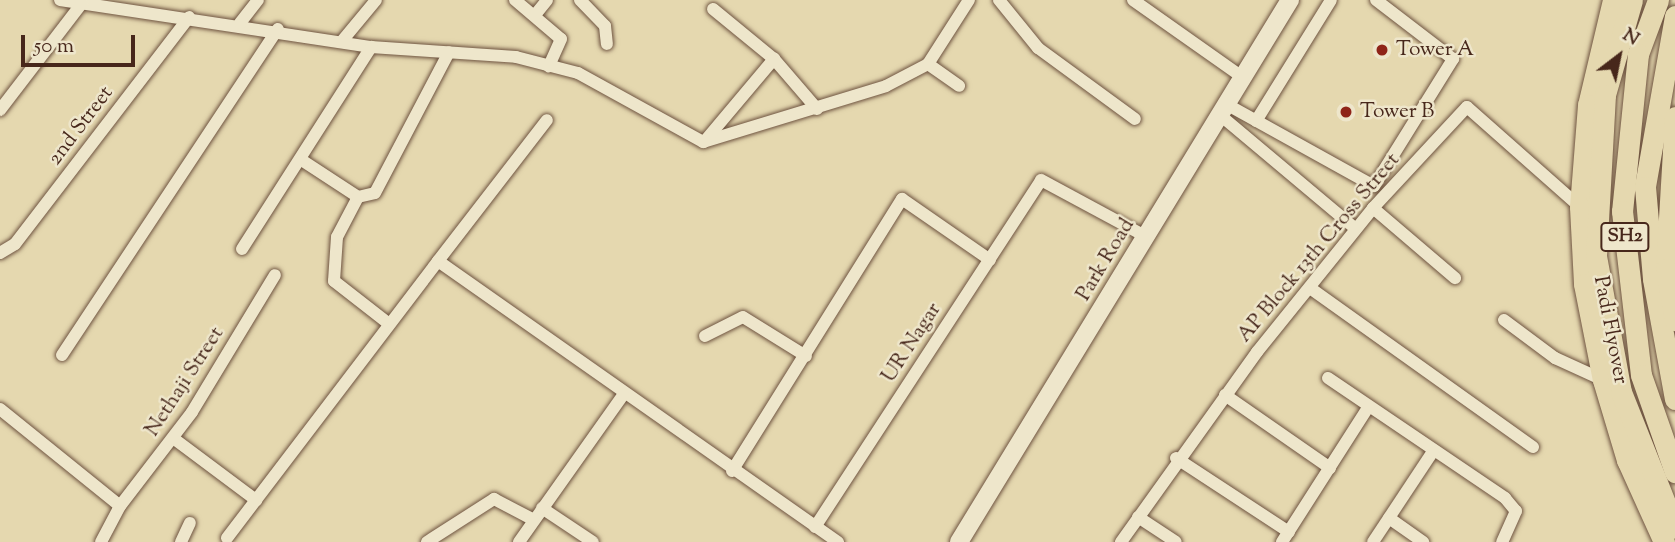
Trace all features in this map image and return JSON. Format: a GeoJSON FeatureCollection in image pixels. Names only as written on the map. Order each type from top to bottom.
{"type":"FeatureCollection","features":[{"type":"Feature","properties":{"kind":"main road"},"geometry":{"type":"LineString","coordinates":[[1613,0],[1588,105],[1580,207],[1584,284],[1602,380],[1627,460],[1664,542]]}},
{"type":"Feature","properties":{"kind":"main road","name":"Padi Flyover"},"geometry":{"type":"LineString","coordinates":[[1632,0],[1605,95],[1596,256],[1621,392],[1675,528]]}},
{"type":"Feature","properties":{"kind":"main road","name":"SH2"},"geometry":{"type":"LineString","coordinates":[[1658,0],[1638,54],[1622,211],[1641,375],[1675,472]]}},
{"type":"Feature","properties":{"kind":"main road","name":"SH2"},"geometry":{"type":"LineString","coordinates":[[1675,16],[1645,187],[1653,279],[1675,399]]}},
{"type":"Feature","properties":{"kind":"main road"},"geometry":{"type":"LineString","coordinates":[[1675,117],[1666,269],[1675,320]]}},
{"type":"Feature","properties":{"kind":"street"},"geometry":{"type":"LineString","coordinates":[[60,0],[240,23],[371,47],[449,52],[550,66],[578,73],[703,142],[817,109],[928,64],[969,0]]}},
{"type":"Feature","properties":{"kind":"street"},"geometry":{"type":"LineString","coordinates":[[240,23],[258,0]]}},
{"type":"Feature","properties":{"kind":"street"},"geometry":{"type":"LineString","coordinates":[[342,41],[376,0]]}},
{"type":"Feature","properties":{"kind":"street"},"geometry":{"type":"LineString","coordinates":[[515,0],[561,39],[550,66]]}},
{"type":"Feature","properties":{"kind":"street"},"geometry":{"type":"LineString","coordinates":[[535,15],[547,0]]}},
{"type":"Feature","properties":{"kind":"street"},"geometry":{"type":"LineString","coordinates":[[580,0],[605,26],[607,44]]}},
{"type":"Feature","properties":{"kind":"street"},"geometry":{"type":"LineString","coordinates":[[999,0],[1038,48],[1135,120]]}},
{"type":"Feature","properties":{"kind":"street"},"geometry":{"type":"LineString","coordinates":[[1133,0],[1242,77]]}},
{"type":"Feature","properties":{"kind":"street","name":"Park Road"},"geometry":{"type":"LineString","coordinates":[[959,542],[1290,0]]}},
{"type":"Feature","properties":{"kind":"street"},"geometry":{"type":"LineString","coordinates":[[1256,121],[1331,0]]}},
{"type":"Feature","properties":{"kind":"street"},"geometry":{"type":"LineString","coordinates":[[1223,109],[1256,121],[1367,185],[1379,182],[1453,59],[1376,0]]}},
{"type":"Feature","properties":{"kind":"street"},"geometry":{"type":"LineString","coordinates":[[0,110],[82,3]]}},
{"type":"Feature","properties":{"kind":"street"},"geometry":{"type":"LineString","coordinates":[[713,9],[774,59],[817,109]]}},
{"type":"Feature","properties":{"kind":"street","name":"2nd Street"},"geometry":{"type":"LineString","coordinates":[[0,253],[15,244],[189,17]]}},
{"type":"Feature","properties":{"kind":"street"},"geometry":{"type":"LineString","coordinates":[[62,355],[278,29]]}},
{"type":"Feature","properties":{"kind":"street"},"geometry":{"type":"LineString","coordinates":[[242,249],[371,47]]}},
{"type":"Feature","properties":{"kind":"street"},"geometry":{"type":"LineString","coordinates":[[389,324],[334,281],[337,237],[358,197],[382,186],[449,52]]}},
{"type":"Feature","properties":{"kind":"street"},"geometry":{"type":"LineString","coordinates":[[703,142],[774,59]]}},
{"type":"Feature","properties":{"kind":"street"},"geometry":{"type":"LineString","coordinates":[[928,64],[959,86]]}},
{"type":"Feature","properties":{"kind":"street","name":"AP Block 13th Cross Street"},"geometry":{"type":"LineString","coordinates":[[1121,542],[1176,458],[1356,229],[1467,107],[1580,207]]}},
{"type":"Feature","properties":{"kind":"street"},"geometry":{"type":"LineString","coordinates":[[1223,109],[1356,229]]}},
{"type":"Feature","properties":{"kind":"street"},"geometry":{"type":"LineString","coordinates":[[227,538],[547,120]]}},
{"type":"Feature","properties":{"kind":"street"},"geometry":{"type":"LineString","coordinates":[[300,159],[358,197]]}},
{"type":"Feature","properties":{"kind":"street","name":"UR Nagar"},"geometry":{"type":"LineString","coordinates":[[815,527],[1041,180],[1147,237]]}},
{"type":"Feature","properties":{"kind":"street"},"geometry":{"type":"LineString","coordinates":[[732,471],[902,199],[990,260]]}},
{"type":"Feature","properties":{"kind":"street"},"geometry":{"type":"LineString","coordinates":[[1373,208],[1455,278]]}},
{"type":"Feature","properties":{"kind":"street"},"geometry":{"type":"LineString","coordinates":[[438,261],[623,395],[838,542]]}},
{"type":"Feature","properties":{"kind":"street","name":"Nethaji Street"},"geometry":{"type":"LineString","coordinates":[[101,542],[120,506],[173,438],[275,275]]}},
{"type":"Feature","properties":{"kind":"street"},"geometry":{"type":"LineString","coordinates":[[1310,288],[1533,447]]}},
{"type":"Feature","properties":{"kind":"street"},"geometry":{"type":"LineString","coordinates":[[705,336],[743,317],[806,356]]}},
{"type":"Feature","properties":{"kind":"street"},"geometry":{"type":"LineString","coordinates":[[1504,320],[1555,358],[1602,380]]}},
{"type":"Feature","properties":{"kind":"street"},"geometry":{"type":"LineString","coordinates":[[1328,378],[1511,504],[1515,523],[1502,542]]}},
{"type":"Feature","properties":{"kind":"street"},"geometry":{"type":"LineString","coordinates":[[1225,394],[1330,468]]}},
{"type":"Feature","properties":{"kind":"street"},"geometry":{"type":"LineString","coordinates":[[519,542],[623,395]]}},
{"type":"Feature","properties":{"kind":"street"},"geometry":{"type":"LineString","coordinates":[[1176,458],[1286,537],[1369,406]]}},
{"type":"Feature","properties":{"kind":"street"},"geometry":{"type":"LineString","coordinates":[[0,408],[120,506]]}},
{"type":"Feature","properties":{"kind":"street"},"geometry":{"type":"LineString","coordinates":[[173,438],[256,500]]}},
{"type":"Feature","properties":{"kind":"street"},"geometry":{"type":"LineString","coordinates":[[1373,542],[1434,450]]}},
{"type":"Feature","properties":{"kind":"street"},"geometry":{"type":"LineString","coordinates":[[427,542],[494,499],[534,520]]}},
{"type":"Feature","properties":{"kind":"street"},"geometry":{"type":"LineString","coordinates":[[542,509],[593,542]]}},
{"type":"Feature","properties":{"kind":"street"},"geometry":{"type":"LineString","coordinates":[[1138,517],[1176,542]]}},
{"type":"Feature","properties":{"kind":"street"},"geometry":{"type":"LineString","coordinates":[[1389,518],[1423,542]]}},
{"type":"Feature","properties":{"kind":"street"},"geometry":{"type":"LineString","coordinates":[[181,542],[190,523]]}},
{"type":"Feature","properties":{"kind":"place","name":"Tower A"},"geometry":{"type":"Point","coordinates":[1382,50]}},
{"type":"Feature","properties":{"kind":"place","name":"Tower B"},"geometry":{"type":"Point","coordinates":[1346,112]}}]}
